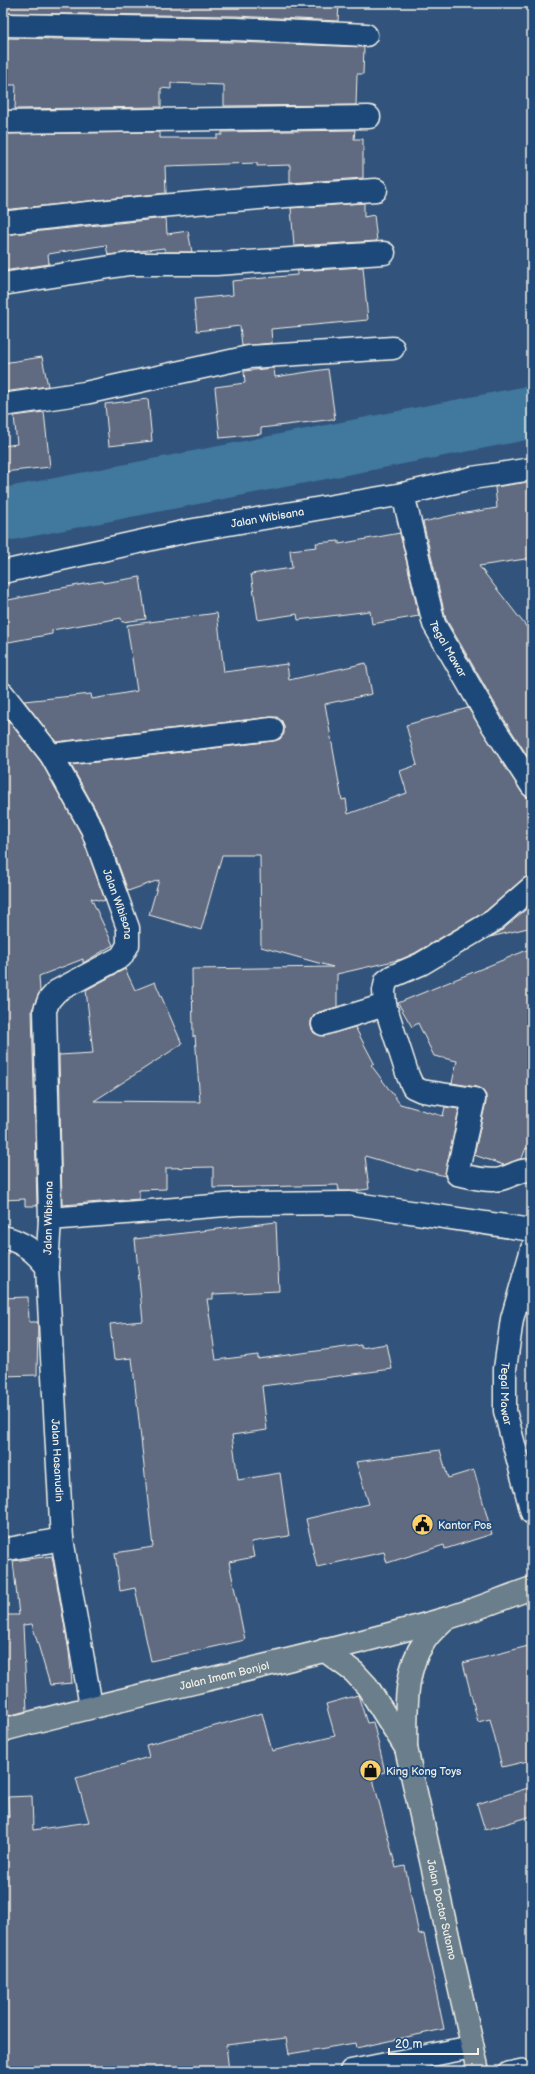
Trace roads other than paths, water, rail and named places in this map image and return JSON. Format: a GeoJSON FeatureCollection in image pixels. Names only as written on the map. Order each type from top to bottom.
{"type":"FeatureCollection","features":[{"type":"Feature","properties":{"kind":"highway","name":"Jalan Imam Bonjol"},"geometry":{"type":"LineString","coordinates":[[3,1730],[91,1706],[324,1650],[445,1619],[532,1588]]}},
{"type":"Feature","properties":{"kind":"highway","name":"Jalan Doctor Sutomo"},"geometry":{"type":"LineString","coordinates":[[445,1619],[425,1640],[416,1654],[408,1689],[406,1748],[478,2071]]}},
{"type":"Feature","properties":{"kind":"highway","name":"Jalan Doctor Sutomo"},"geometry":{"type":"LineString","coordinates":[[324,1650],[354,1672],[367,1686],[406,1748]]}},
{"type":"Feature","properties":{"kind":"street"},"geometry":{"type":"LineString","coordinates":[[3,25],[236,29],[366,35]]}},
{"type":"Feature","properties":{"kind":"street"},"geometry":{"type":"LineString","coordinates":[[3,122],[368,117]]}},
{"type":"Feature","properties":{"kind":"street"},"geometry":{"type":"LineString","coordinates":[[3,223],[86,212],[199,201],[376,190]]}},
{"type":"Feature","properties":{"kind":"street"},"geometry":{"type":"LineString","coordinates":[[3,284],[129,264],[216,264],[384,253]]}},
{"type":"Feature","properties":{"kind":"street"},"geometry":{"type":"LineString","coordinates":[[3,405],[85,393],[249,357],[393,348]]}},
{"type":"Feature","properties":{"kind":"street","name":"Jalan Wibisana"},"geometry":{"type":"LineString","coordinates":[[3,572],[188,531],[403,494],[472,478],[532,469]]}},
{"type":"Feature","properties":{"kind":"street","name":"Tegal Mawar"},"geometry":{"type":"LineString","coordinates":[[403,494],[434,624],[491,723],[532,786]]}},
{"type":"Feature","properties":{"kind":"street","name":"Jalan Wibisana"},"geometry":{"type":"LineString","coordinates":[[3,694],[51,755],[92,829],[128,928],[128,945],[121,957],[57,991],[49,1000],[45,1010],[50,1219],[47,1267]]}},
{"type":"Feature","properties":{"kind":"street"},"geometry":{"type":"LineString","coordinates":[[51,755],[272,728]]}},
{"type":"Feature","properties":{"kind":"street"},"geometry":{"type":"LineString","coordinates":[[532,887],[493,921],[421,964],[393,976],[386,981],[384,991],[386,1005],[408,1076],[413,1086],[422,1091],[474,1099],[457,1174],[476,1178],[499,1180],[526,1170],[532,1170]]}},
{"type":"Feature","properties":{"kind":"street"},"geometry":{"type":"LineString","coordinates":[[324,1024],[386,1005]]}},
{"type":"Feature","properties":{"kind":"street"},"geometry":{"type":"LineString","coordinates":[[50,1219],[238,1204],[349,1203],[532,1230]]}},
{"type":"Feature","properties":{"kind":"street"},"geometry":{"type":"LineString","coordinates":[[3,1237],[27,1246],[39,1256],[47,1267]]}},
{"type":"Feature","properties":{"kind":"street","name":"Tegal Mawar"},"geometry":{"type":"LineString","coordinates":[[531,1255],[512,1319],[504,1369],[505,1411],[532,1513]]}},
{"type":"Feature","properties":{"kind":"street","name":"Jalan Hasanudin"},"geometry":{"type":"LineString","coordinates":[[47,1267],[62,1539],[91,1706]]}},
{"type":"Feature","properties":{"kind":"street"},"geometry":{"type":"LineString","coordinates":[[3,1550],[62,1539]]}},
{"type":"Feature","properties":{"kind":"street"},"geometry":{"type":"LineString","coordinates":[[351,2071],[472,2047]]}},
{"type":"Feature","properties":{"kind":"lane"},"geometry":{"type":"LineString","coordinates":[[508,2071],[522,2068],[523,2071]]}},
{"type":"Feature","properties":{"kind":"waterway"},"geometry":{"type":"LineString","coordinates":[[3,515],[532,412]]}},
{"type":"Feature","properties":{"kind":"place","name":"Kantor Pos"},"geometry":{"type":"Point","coordinates":[423,1525]}},
{"type":"Feature","properties":{"kind":"place","name":"King Kong Toys"},"geometry":{"type":"Point","coordinates":[370,1771]}}]}
